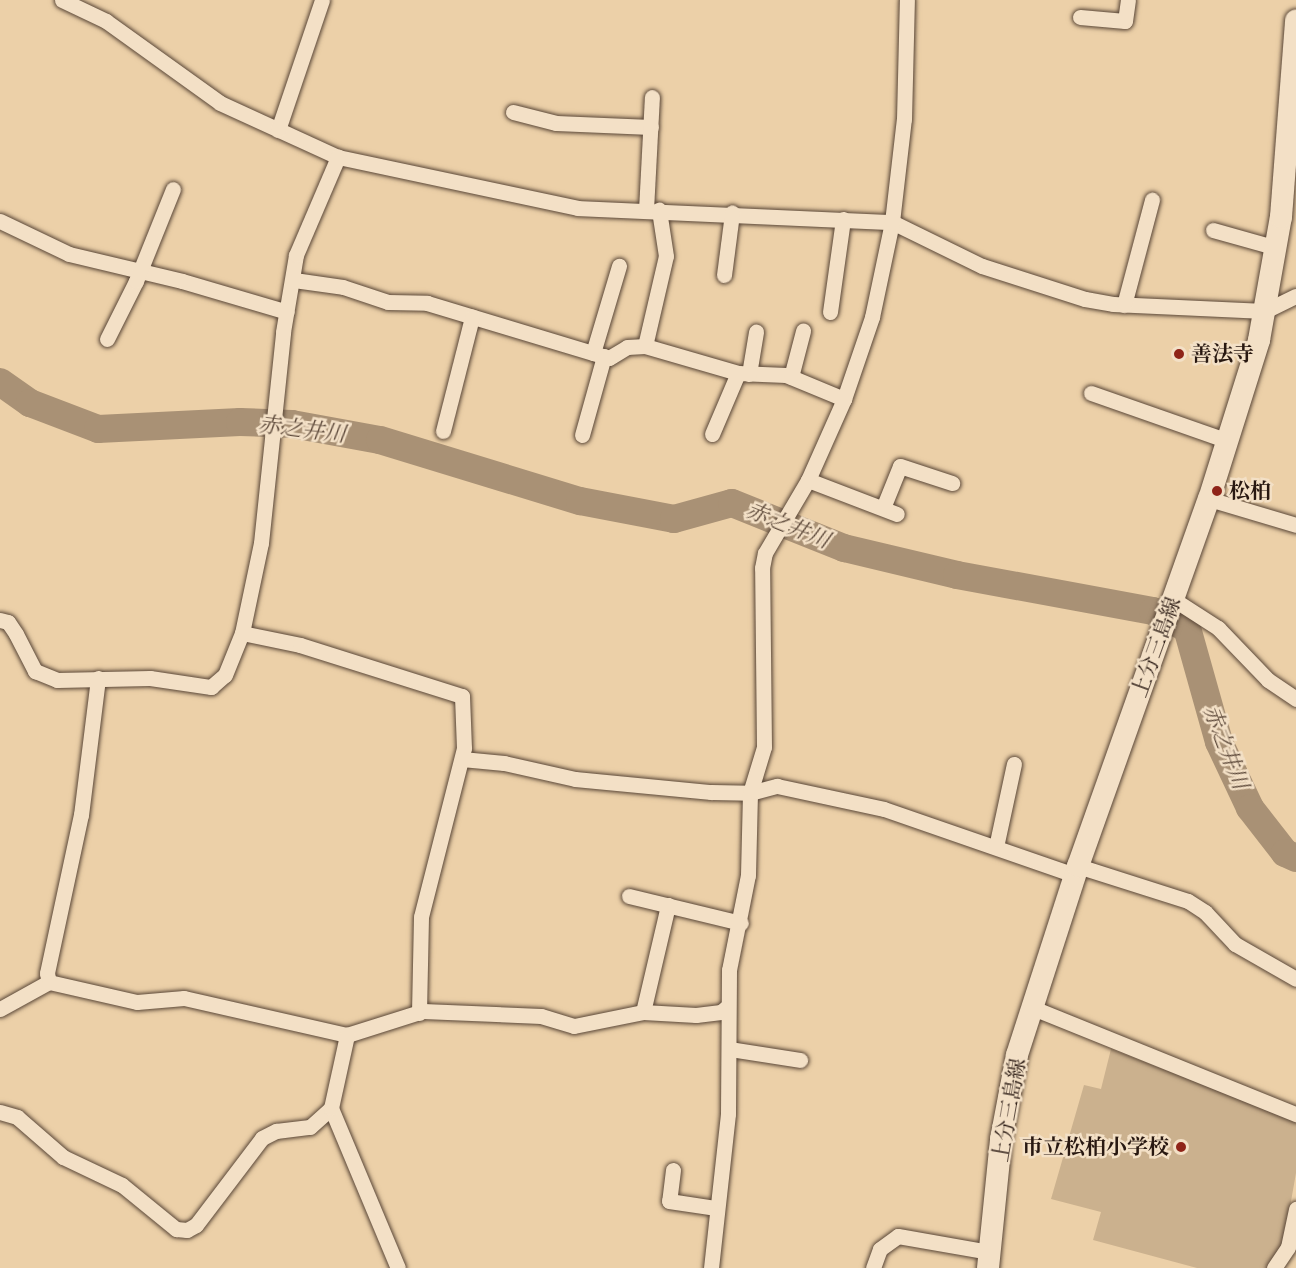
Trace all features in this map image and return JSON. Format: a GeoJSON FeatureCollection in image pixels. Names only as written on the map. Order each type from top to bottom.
{"type":"FeatureCollection","features":[{"type":"Feature","properties":{"kind":"main road","name":"上分三島線"},"geometry":{"type":"LineString","coordinates":[[989,1260],[1008,1096],[1033,1008],[1077,871],[1162,626],[1209,499],[1265,311],[1277,248],[1293,111],[1296,21]]}},
{"type":"Feature","properties":{"kind":"street"},"geometry":{"type":"LineString","coordinates":[[62,0],[106,21],[220,103],[338,157],[578,208],[732,213],[892,222],[982,266],[1085,299],[1124,305],[1265,311],[1296,296]]}},
{"type":"Feature","properties":{"kind":"street"},"geometry":{"type":"LineString","coordinates":[[278,129],[322,0]]}},
{"type":"Feature","properties":{"kind":"street"},"geometry":{"type":"LineString","coordinates":[[711,1268],[716,1208],[729,1113],[729,970],[741,923],[748,875],[750,793],[764,747],[762,568],[771,541],[808,480],[844,399],[872,317],[892,222],[904,119],[907,0]]}},
{"type":"Feature","properties":{"kind":"street"},"geometry":{"type":"LineString","coordinates":[[1080,17],[1125,21],[1128,0]]}},
{"type":"Feature","properties":{"kind":"street"},"geometry":{"type":"LineString","coordinates":[[645,346],[666,256],[652,210],[652,97]]}},
{"type":"Feature","properties":{"kind":"street"},"geometry":{"type":"LineString","coordinates":[[513,112],[556,123],[651,127]]}},
{"type":"Feature","properties":{"kind":"street"},"geometry":{"type":"LineString","coordinates":[[0,620],[8,622],[35,671],[57,680],[150,678],[211,687],[225,675],[242,633],[261,543],[274,408],[287,312],[301,236],[338,157]]}},
{"type":"Feature","properties":{"kind":"street"},"geometry":{"type":"LineString","coordinates":[[107,339],[139,271],[173,189]]}},
{"type":"Feature","properties":{"kind":"street"},"geometry":{"type":"LineString","coordinates":[[1124,305],[1152,200]]}},
{"type":"Feature","properties":{"kind":"street"},"geometry":{"type":"LineString","coordinates":[[724,274],[732,213]]}},
{"type":"Feature","properties":{"kind":"street"},"geometry":{"type":"LineString","coordinates":[[830,312],[843,219]]}},
{"type":"Feature","properties":{"kind":"street"},"geometry":{"type":"LineString","coordinates":[[0,221],[60,251],[287,312]]}},
{"type":"Feature","properties":{"kind":"street"},"geometry":{"type":"LineString","coordinates":[[1213,230],[1277,248]]}},
{"type":"Feature","properties":{"kind":"street"},"geometry":{"type":"LineString","coordinates":[[582,435],[620,266]]}},
{"type":"Feature","properties":{"kind":"street"},"geometry":{"type":"LineString","coordinates":[[294,280],[343,286],[388,302],[427,303],[609,358],[627,347],[645,346],[743,373],[791,377],[844,399]]}},
{"type":"Feature","properties":{"kind":"street"},"geometry":{"type":"LineString","coordinates":[[443,431],[472,316]]}},
{"type":"Feature","properties":{"kind":"street"},"geometry":{"type":"LineString","coordinates":[[791,377],[803,331]]}},
{"type":"Feature","properties":{"kind":"street"},"geometry":{"type":"LineString","coordinates":[[712,434],[743,373],[756,332]]}},
{"type":"Feature","properties":{"kind":"street"},"geometry":{"type":"LineString","coordinates":[[1091,393],[1228,441]]}},
{"type":"Feature","properties":{"kind":"street"},"geometry":{"type":"LineString","coordinates":[[808,480],[890,511],[900,466],[952,483]]}},
{"type":"Feature","properties":{"kind":"street"},"geometry":{"type":"LineString","coordinates":[[1209,499],[1296,525]]}},
{"type":"Feature","properties":{"kind":"street"},"geometry":{"type":"LineString","coordinates":[[1173,599],[1218,628],[1268,680],[1296,699]]}},
{"type":"Feature","properties":{"kind":"street"},"geometry":{"type":"LineString","coordinates":[[242,633],[300,645],[462,696],[462,759],[421,917],[419,1013]]}},
{"type":"Feature","properties":{"kind":"street"},"geometry":{"type":"LineString","coordinates":[[49,982],[47,973],[81,815],[98,678]]}},
{"type":"Feature","properties":{"kind":"street"},"geometry":{"type":"LineString","coordinates":[[462,759],[504,763],[575,779],[750,793],[777,786],[884,809],[996,848],[1188,902],[1205,912],[1235,944],[1296,979]]}},
{"type":"Feature","properties":{"kind":"street"},"geometry":{"type":"LineString","coordinates":[[996,848],[1016,788],[1014,764]]}},
{"type":"Feature","properties":{"kind":"street"},"geometry":{"type":"LineString","coordinates":[[629,896],[741,923]]}},
{"type":"Feature","properties":{"kind":"street"},"geometry":{"type":"LineString","coordinates":[[643,1012],[668,905]]}},
{"type":"Feature","properties":{"kind":"street"},"geometry":{"type":"LineString","coordinates":[[0,1008],[49,982],[136,1002],[184,998],[346,1035],[419,1013],[541,1016],[574,1026],[643,1012],[696,1015],[721,1012],[728,1006]]}},
{"type":"Feature","properties":{"kind":"street"},"geometry":{"type":"LineString","coordinates":[[1033,1008],[1296,1114]]}},
{"type":"Feature","properties":{"kind":"street"},"geometry":{"type":"LineString","coordinates":[[346,1035],[331,1108],[398,1268]]}},
{"type":"Feature","properties":{"kind":"street"},"geometry":{"type":"LineString","coordinates":[[730,1049],[800,1060]]}},
{"type":"Feature","properties":{"kind":"street"},"geometry":{"type":"LineString","coordinates":[[0,1112],[17,1117],[63,1157],[122,1185],[182,1230],[196,1225],[262,1138],[276,1131],[310,1127],[331,1108]]}},
{"type":"Feature","properties":{"kind":"street"},"geometry":{"type":"LineString","coordinates":[[673,1170],[669,1201],[716,1208]]}},
{"type":"Feature","properties":{"kind":"street"},"geometry":{"type":"LineString","coordinates":[[1274,1268],[1288,1247],[1296,1209]]}},
{"type":"Feature","properties":{"kind":"street"},"geometry":{"type":"LineString","coordinates":[[873,1268],[880,1249],[898,1236],[989,1260]]}},
{"type":"Feature","properties":{"kind":"shaded area","name":"市立松柏小学校"},"geometry":{"type":"Polygon","coordinates":[[[1111,1049],[1296,1121],[1296,1173],[1284,1241],[1268,1268],[1197,1268],[1093,1240],[1101,1212],[1051,1199],[1084,1085],[1101,1089],[1111,1049]]]}},
{"type":"Feature","properties":{"kind":"waterway","name":"赤之井川"},"geometry":{"type":"LineString","coordinates":[[0,382],[30,403],[98,429],[240,422],[292,424],[380,440],[580,501],[674,519],[732,503],[844,548],[957,575],[1153,611],[1187,628],[1219,742],[1250,808],[1285,853],[1296,858]]}},
{"type":"Feature","properties":{"kind":"place","name":"善法寺"},"geometry":{"type":"Point","coordinates":[1179,354]}},
{"type":"Feature","properties":{"kind":"place","name":"松柏"},"geometry":{"type":"Point","coordinates":[1217,491]}},
{"type":"Feature","properties":{"kind":"place","name":"市立松柏小学校"},"geometry":{"type":"Point","coordinates":[1181,1147]}}]}
